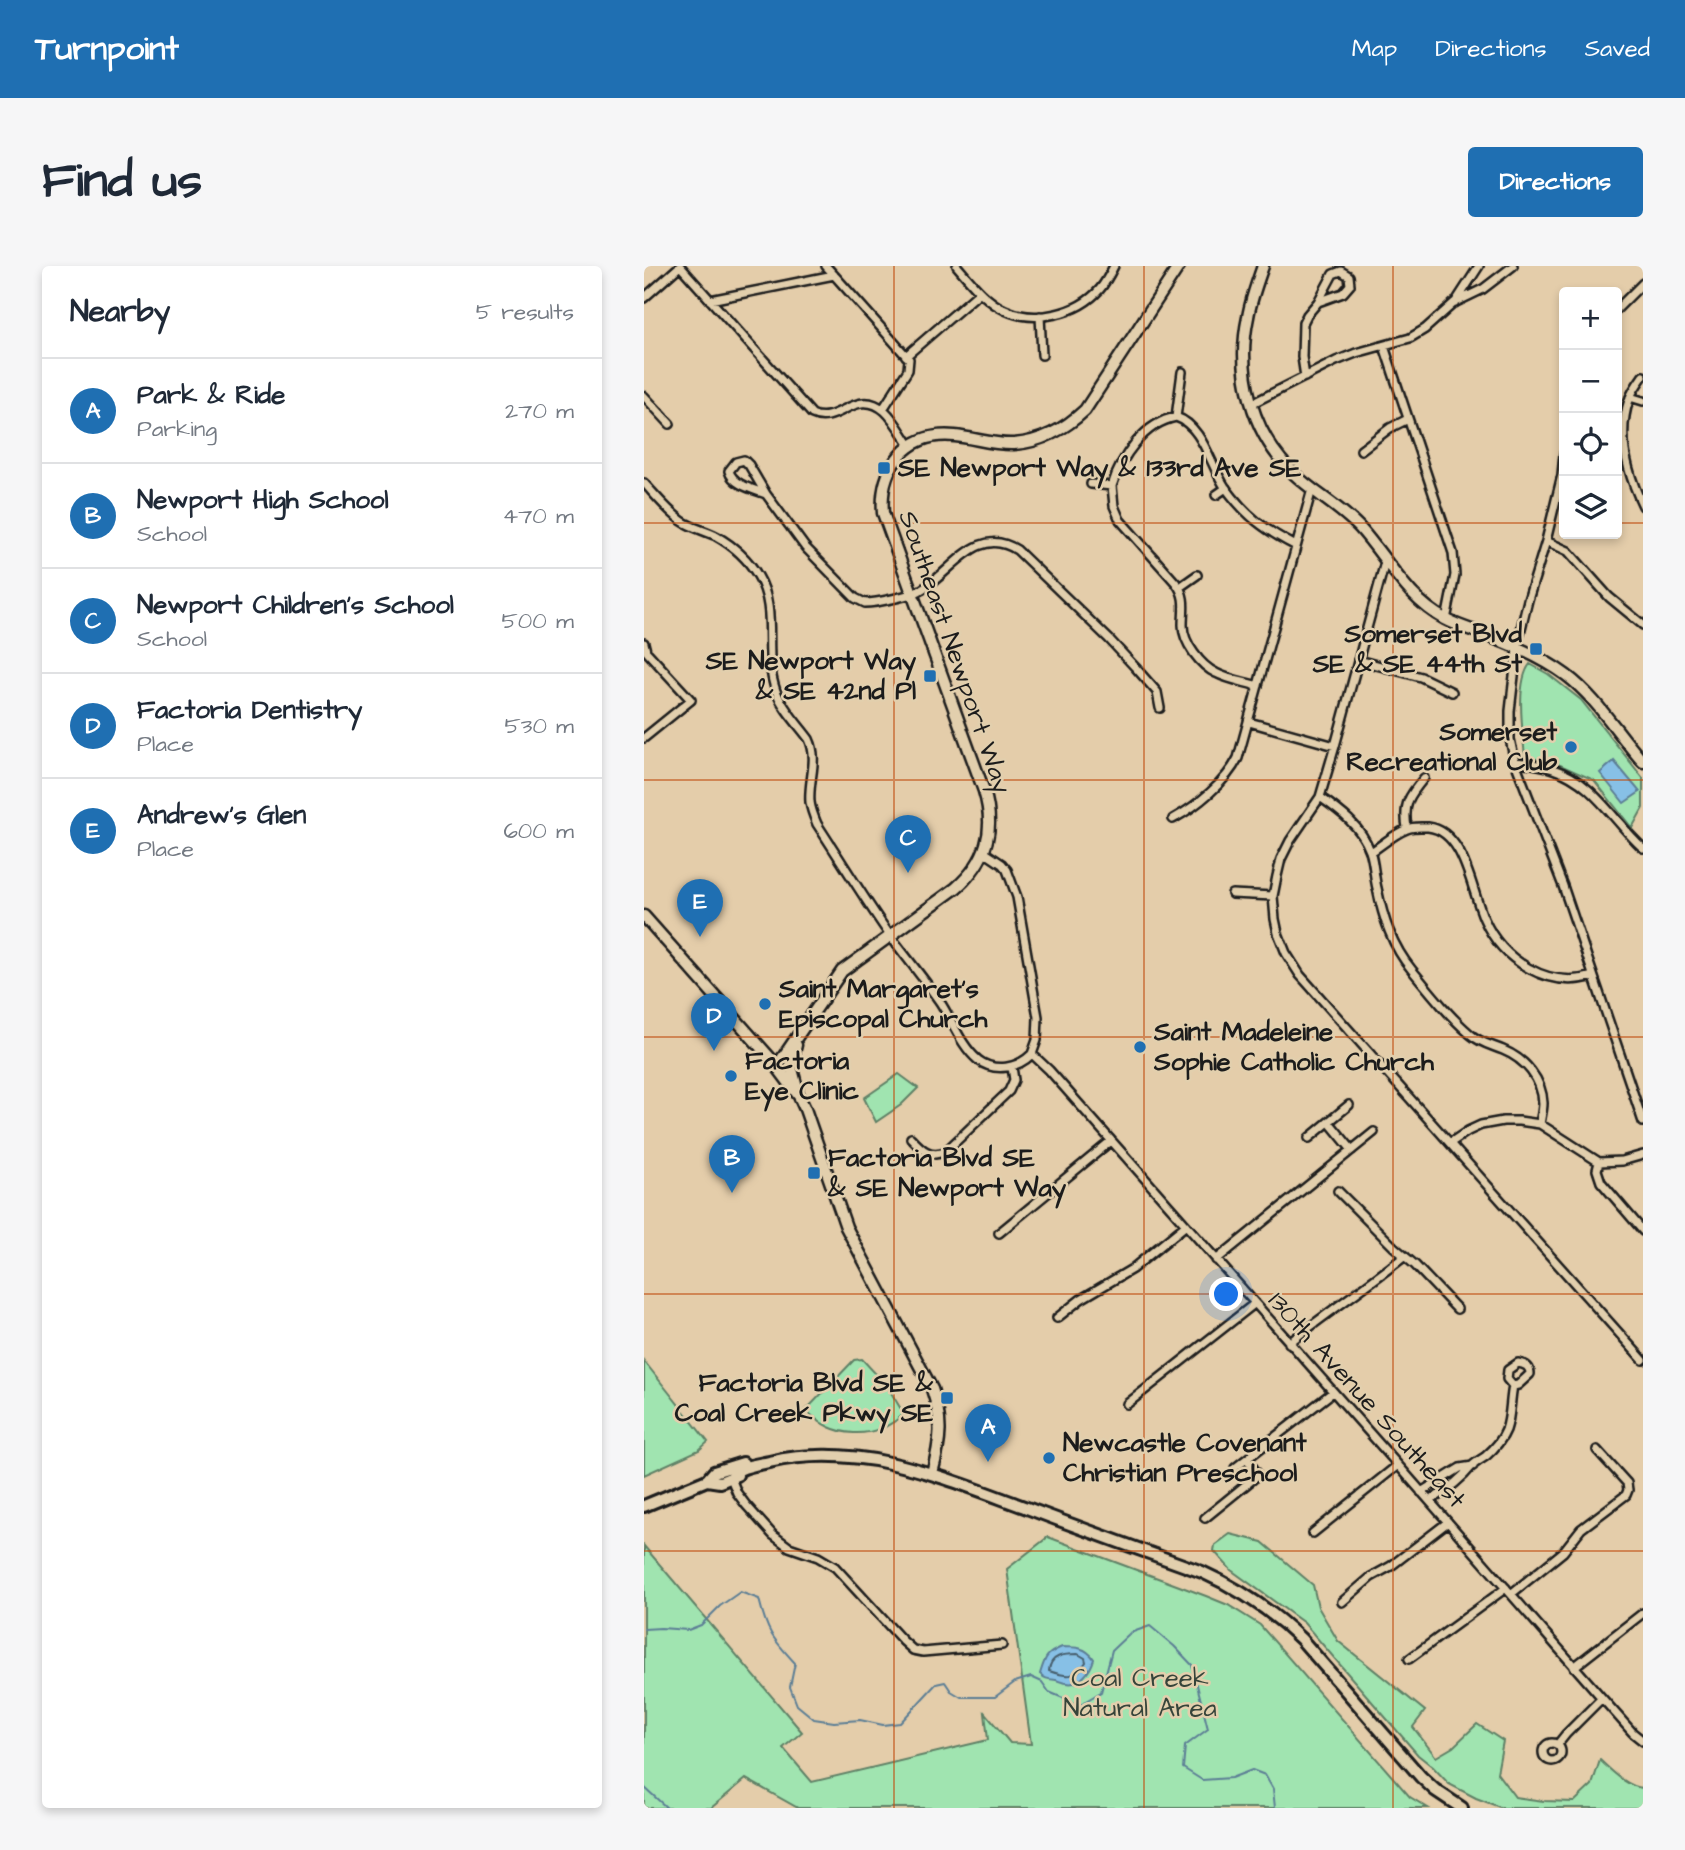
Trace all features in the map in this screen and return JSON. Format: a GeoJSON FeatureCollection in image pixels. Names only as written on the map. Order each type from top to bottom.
{"type":"FeatureCollection","features":[{"type":"Feature","properties":{"kind":"main road","name":"Southeast Newport Way"},"geometry":{"type":"LineString","coordinates":[[777,1066],[842,971],[962,883],[977,866],[984,852],[990,825],[988,804],[885,521],[882,490],[890,468],[897,458],[911,447],[930,438],[954,436],[998,444],[1014,444],[1039,438],[1065,426],[1091,402],[1180,266]]}},
{"type":"Feature","properties":{"kind":"main road"},"geometry":{"type":"LineString","coordinates":[[1263,266],[1251,302],[1245,338],[1245,381],[1260,426],[1276,453],[1295,475],[1347,515],[1405,587],[1418,599],[1446,620],[1518,648],[1554,667],[1593,698],[1643,762]]}},
{"type":"Feature","properties":{"kind":"main road"},"geometry":{"type":"LineString","coordinates":[[644,916],[777,1066],[799,1096],[846,1227],[932,1389],[938,1406],[940,1435],[932,1474]]}},
{"type":"Feature","properties":{"kind":"main road"},"geometry":{"type":"LineString","coordinates":[[799,1096],[791,1061],[800,1031]]}},
{"type":"Feature","properties":{"kind":"main road"},"geometry":{"type":"LineString","coordinates":[[644,1506],[706,1480],[714,1472],[744,1462],[785,1454],[793,1458]]}},
{"type":"Feature","properties":{"kind":"main road"},"geometry":{"type":"LineString","coordinates":[[706,1480],[720,1482],[731,1478],[742,1468],[822,1455],[851,1456],[906,1465],[1202,1572],[1248,1596],[1284,1623],[1421,1777],[1462,1808]]}},
{"type":"Feature","properties":{"kind":"street"},"geometry":{"type":"LineString","coordinates":[[644,298],[680,266],[813,414],[824,417],[853,404],[869,403],[883,409],[911,447]]}},
{"type":"Feature","properties":{"kind":"street"},"geometry":{"type":"LineString","coordinates":[[826,266],[909,359],[908,370],[883,409]]}},
{"type":"Feature","properties":{"kind":"street"},"geometry":{"type":"LineString","coordinates":[[957,266],[980,292],[1004,310],[1025,316],[1059,313],[1080,304],[1101,288],[1114,266]]}},
{"type":"Feature","properties":{"kind":"street"},"geometry":{"type":"LineString","coordinates":[[1454,303],[1479,266]]}},
{"type":"Feature","properties":{"kind":"street"},"geometry":{"type":"LineString","coordinates":[[1251,404],[1356,353],[1418,334],[1454,303],[1483,289],[1513,266]]}},
{"type":"Feature","properties":{"kind":"street"},"geometry":{"type":"LineString","coordinates":[[1305,377],[1302,357],[1303,323],[1333,274],[1341,271],[1349,276],[1350,285],[1343,293],[1318,302]]}},
{"type":"Feature","properties":{"kind":"street"},"geometry":{"type":"LineString","coordinates":[[710,300],[834,275]]}},
{"type":"Feature","properties":{"kind":"street"},"geometry":{"type":"LineString","coordinates":[[1622,304],[1643,283]]}},
{"type":"Feature","properties":{"kind":"street"},"geometry":{"type":"LineString","coordinates":[[906,356],[980,292]]}},
{"type":"Feature","properties":{"kind":"street"},"geometry":{"type":"LineString","coordinates":[[1040,316],[1042,355]]}},
{"type":"Feature","properties":{"kind":"street"},"geometry":{"type":"LineString","coordinates":[[1384,346],[1453,553],[1455,575],[1446,620]]}},
{"type":"Feature","properties":{"kind":"street"},"geometry":{"type":"LineString","coordinates":[[1176,417],[1181,372]]}},
{"type":"Feature","properties":{"kind":"street"},"geometry":{"type":"LineString","coordinates":[[1643,376],[1630,397],[1624,426],[1630,474],[1643,506]]}},
{"type":"Feature","properties":{"kind":"street"},"geometry":{"type":"LineString","coordinates":[[644,396],[670,424]]}},
{"type":"Feature","properties":{"kind":"street"},"geometry":{"type":"LineString","coordinates":[[1630,397],[1643,401]]}},
{"type":"Feature","properties":{"kind":"street"},"geometry":{"type":"LineString","coordinates":[[1258,686],[1213,672],[1192,649],[1183,631],[1184,599],[1180,587],[1121,520],[1114,506],[1112,486],[1115,477],[1130,451],[1147,431],[1160,421],[1176,417],[1184,419],[1195,429],[1226,488],[1266,530],[1296,547]]}},
{"type":"Feature","properties":{"kind":"street"},"geometry":{"type":"LineString","coordinates":[[1361,450],[1390,428],[1408,419]]}},
{"type":"Feature","properties":{"kind":"street"},"geometry":{"type":"LineString","coordinates":[[765,494],[731,477],[729,471],[736,462],[744,460],[749,465],[765,494],[804,547],[860,602],[870,603],[921,590],[969,552],[986,543],[1003,542],[1017,550],[1118,648],[1157,692],[1160,708]]}},
{"type":"Feature","properties":{"kind":"street"},"geometry":{"type":"LineString","coordinates":[[1562,476],[1528,600],[1518,648],[1510,724],[1512,751],[1563,886],[1643,1122]]}},
{"type":"Feature","properties":{"kind":"street"},"geometry":{"type":"LineString","coordinates":[[644,483],[683,522],[727,543],[747,561],[760,579],[769,604],[770,656],[775,690],[813,746],[810,801],[817,824],[971,1052],[986,1064],[1012,1067],[1032,1054],[1037,1040],[1038,1017],[1017,897],[1007,870],[984,852]]}},
{"type":"Feature","properties":{"kind":"street"},"geometry":{"type":"LineString","coordinates":[[1091,484],[1112,486]]}},
{"type":"Feature","properties":{"kind":"street"},"geometry":{"type":"LineString","coordinates":[[1216,495],[1226,488]]}},
{"type":"Feature","properties":{"kind":"street"},"geometry":{"type":"LineString","coordinates":[[1173,819],[1185,813],[1228,775],[1238,758],[1312,489]]}},
{"type":"Feature","properties":{"kind":"street"},"geometry":{"type":"LineString","coordinates":[[1546,541],[1568,551],[1609,597],[1643,625]]}},
{"type":"Feature","properties":{"kind":"street"},"geometry":{"type":"LineString","coordinates":[[1385,562],[1320,797],[1281,859],[1273,896],[1278,933],[1286,953],[1300,975],[1643,1360]]}},
{"type":"Feature","properties":{"kind":"street"},"geometry":{"type":"LineString","coordinates":[[1180,587],[1197,575]]}},
{"type":"Feature","properties":{"kind":"street"},"geometry":{"type":"LineString","coordinates":[[644,643],[646,651],[691,700],[644,738]]}},
{"type":"Feature","properties":{"kind":"street"},"geometry":{"type":"LineString","coordinates":[[1358,660],[1421,677],[1452,692]]}},
{"type":"Feature","properties":{"kind":"street"},"geometry":{"type":"LineString","coordinates":[[1249,722],[1335,746]]}},
{"type":"Feature","properties":{"kind":"street"},"geometry":{"type":"LineString","coordinates":[[1516,762],[1553,769],[1579,781],[1643,848]]}},
{"type":"Feature","properties":{"kind":"street"},"geometry":{"type":"LineString","coordinates":[[1407,828],[1406,806],[1413,791],[1424,778]]}},
{"type":"Feature","properties":{"kind":"street"},"geometry":{"type":"LineString","coordinates":[[1320,797],[1347,817],[1371,852],[1382,911],[1389,932],[1410,968],[1470,1035],[1517,1058],[1536,1078],[1543,1104],[1540,1124]]}},
{"type":"Feature","properties":{"kind":"street"},"geometry":{"type":"LineString","coordinates":[[1371,852],[1407,828],[1439,830],[1457,847],[1484,920],[1514,958],[1530,970],[1553,978],[1569,981],[1593,976]]}},
{"type":"Feature","properties":{"kind":"street"},"geometry":{"type":"LineString","coordinates":[[1232,894],[1273,896]]}},
{"type":"Feature","properties":{"kind":"street","name":"130th Avenue Southeast"},"geometry":{"type":"LineString","coordinates":[[1032,1054],[1430,1501],[1602,1699],[1643,1741]]}},
{"type":"Feature","properties":{"kind":"street"},"geometry":{"type":"LineString","coordinates":[[911,1138],[929,1153],[940,1154],[946,1151],[1009,1091],[1014,1080],[1012,1067]]}},
{"type":"Feature","properties":{"kind":"street"},"geometry":{"type":"LineString","coordinates":[[1309,1138],[1349,1105]]}},
{"type":"Feature","properties":{"kind":"street"},"geometry":{"type":"LineString","coordinates":[[1450,1143],[1468,1131],[1492,1122],[1519,1121],[1540,1124],[1599,1162],[1622,1161],[1643,1155]]}},
{"type":"Feature","properties":{"kind":"street"},"geometry":{"type":"LineString","coordinates":[[1329,1122],[1352,1150]]}},
{"type":"Feature","properties":{"kind":"street"},"geometry":{"type":"LineString","coordinates":[[1216,1260],[1374,1132]]}},
{"type":"Feature","properties":{"kind":"street"},"geometry":{"type":"LineString","coordinates":[[999,1233],[1111,1141]]}},
{"type":"Feature","properties":{"kind":"street"},"geometry":{"type":"LineString","coordinates":[[1599,1162],[1597,1170],[1601,1182],[1643,1231]]}},
{"type":"Feature","properties":{"kind":"street"},"geometry":{"type":"LineString","coordinates":[[1338,1191],[1457,1309]]}},
{"type":"Feature","properties":{"kind":"street"},"geometry":{"type":"LineString","coordinates":[[1056,1318],[1081,1299],[1132,1269],[1186,1225]]}},
{"type":"Feature","properties":{"kind":"street"},"geometry":{"type":"LineString","coordinates":[[1289,1343],[1405,1255]]}},
{"type":"Feature","properties":{"kind":"street"},"geometry":{"type":"LineString","coordinates":[[1127,1404],[1254,1304]]}},
{"type":"Feature","properties":{"kind":"street"},"geometry":{"type":"LineString","coordinates":[[1430,1501],[1452,1486],[1494,1449],[1505,1432],[1513,1386]]}},
{"type":"Feature","properties":{"kind":"street"},"geometry":{"type":"LineString","coordinates":[[1235,1468],[1333,1392]]}},
{"type":"Feature","properties":{"kind":"street"},"geometry":{"type":"LineString","coordinates":[[1409,1660],[1563,1552],[1581,1529],[1626,1495],[1627,1483],[1597,1450]]}},
{"type":"Feature","properties":{"kind":"street"},"geometry":{"type":"LineString","coordinates":[[1205,1518],[1258,1475],[1247,1459]]}},
{"type":"Feature","properties":{"kind":"street"},"geometry":{"type":"LineString","coordinates":[[1313,1533],[1398,1465]]}},
{"type":"Feature","properties":{"kind":"street"},"geometry":{"type":"LineString","coordinates":[[1421,1492],[1460,1468],[1473,1466]]}},
{"type":"Feature","properties":{"kind":"street"},"geometry":{"type":"LineString","coordinates":[[731,1478],[737,1493],[773,1535],[789,1547],[818,1557],[835,1567],[913,1650],[923,1652],[1002,1646]]}},
{"type":"Feature","properties":{"kind":"street"},"geometry":{"type":"LineString","coordinates":[[1342,1602],[1371,1577],[1391,1566],[1448,1522]]}},
{"type":"Feature","properties":{"kind":"street"},"geometry":{"type":"LineString","coordinates":[[1574,1667],[1643,1614]]}},
{"type":"Feature","properties":{"kind":"street"},"geometry":{"type":"LineString","coordinates":[[1558,1744],[1602,1699]]}},
{"type":"Feature","properties":{"kind":"green space","name":"Somerset Recreational Club"},"geometry":{"type":"Polygon","coordinates":[[[1530,664],[1548,674],[1581,700],[1643,778],[1643,808],[1632,828],[1594,780],[1560,765],[1525,757],[1521,696],[1525,673],[1530,664]]]}},
{"type":"Feature","properties":{"kind":"green space"},"geometry":{"type":"Polygon","coordinates":[[[899,1074],[918,1088],[901,1105],[876,1122],[864,1098],[899,1074]]]}},
{"type":"Feature","properties":{"kind":"green space"},"geometry":{"type":"Polygon","coordinates":[[[862,1359],[887,1386],[904,1414],[880,1429],[867,1432],[854,1433],[828,1427],[806,1410],[854,1360],[862,1359]]]}},
{"type":"Feature","properties":{"kind":"green space"},"geometry":{"type":"Polygon","coordinates":[[[644,1361],[708,1442],[699,1450],[644,1475],[644,1361]]]}},
{"type":"Feature","properties":{"kind":"green space"},"geometry":{"type":"Polygon","coordinates":[[[1230,1534],[1262,1542],[1313,1585],[1318,1607],[1338,1641],[1425,1711],[1413,1727],[1436,1757],[1453,1747],[1477,1724],[1503,1741],[1497,1773],[1515,1797],[1574,1802],[1592,1785],[1600,1760],[1626,1782],[1643,1788],[1643,1808],[1502,1808],[1449,1784],[1418,1755],[1304,1623],[1231,1570],[1214,1551],[1215,1545],[1230,1534]]]}},
{"type":"Feature","properties":{"kind":"green space","name":"Coal Creek Natural Area"},"geometry":{"type":"Polygon","coordinates":[[[1048,1537],[1228,1605],[1260,1625],[1410,1797],[1428,1808],[798,1808],[746,1779],[711,1808],[644,1808],[644,1546],[802,1732],[783,1748],[812,1782],[988,1740],[985,1713],[1010,1743],[1031,1744],[1007,1569],[1048,1537]]]}},
{"type":"Feature","properties":{"kind":"water"},"geometry":{"type":"Polygon","coordinates":[[[1614,761],[1640,792],[1624,803],[1600,773],[1614,761]]]}},
{"type":"Feature","properties":{"kind":"water"},"geometry":{"type":"Polygon","coordinates":[[[1062,1647],[1080,1648],[1094,1659],[1088,1672],[1076,1682],[1064,1683],[1040,1674],[1047,1657],[1062,1647]]]}},
{"type":"Feature","properties":{"kind":"waterway"},"geometry":{"type":"LineString","coordinates":[[644,1629],[688,1630],[701,1625],[720,1606],[740,1592],[759,1599],[771,1634],[795,1663],[790,1687],[797,1705],[814,1719],[834,1722],[860,1720],[883,1725],[900,1723],[936,1684],[945,1682],[951,1691],[961,1697],[995,1697],[1015,1682],[1031,1677],[1042,1682],[1049,1692],[1079,1705],[1101,1692],[1112,1650],[1130,1633],[1150,1626],[1192,1665],[1208,1729],[1185,1746],[1183,1768],[1202,1780],[1231,1778],[1252,1770],[1265,1775],[1273,1789],[1275,1808]]}},
{"type":"Feature","properties":{"kind":"waterway"},"geometry":{"type":"LineString","coordinates":[[644,1787],[667,1808]]}},
{"type":"Feature","properties":{"kind":"place","name":"SE Newport Way & 133rd Ave SE"},"geometry":{"type":"Point","coordinates":[884,468]}},
{"type":"Feature","properties":{"kind":"place","name":"Somerset Blvd SE & SE 44th St"},"geometry":{"type":"Point","coordinates":[1536,649]}},
{"type":"Feature","properties":{"kind":"place","name":"SE Newport Way & SE 42nd Pl"},"geometry":{"type":"Point","coordinates":[930,676]}},
{"type":"Feature","properties":{"kind":"place","name":"Somerset Recreational Club"},"geometry":{"type":"Point","coordinates":[1571,747]}},
{"type":"Feature","properties":{"kind":"place","name":"Newport Children's School"},"geometry":{"type":"Point","coordinates":[908,873]}},
{"type":"Feature","properties":{"kind":"place","name":"Andrew's Glen"},"geometry":{"type":"Point","coordinates":[700,937]}},
{"type":"Feature","properties":{"kind":"place","name":"Saint Margaret's Episcopal Church"},"geometry":{"type":"Point","coordinates":[765,1004]}},
{"type":"Feature","properties":{"kind":"place","name":"Saint Madeleine Sophie Catholic Church"},"geometry":{"type":"Point","coordinates":[1140,1047]}},
{"type":"Feature","properties":{"kind":"place","name":"Factoria Dentistry"},"geometry":{"type":"Point","coordinates":[714,1051]}},
{"type":"Feature","properties":{"kind":"place","name":"Factoria Eye Clinic"},"geometry":{"type":"Point","coordinates":[731,1076]}},
{"type":"Feature","properties":{"kind":"place","name":"Factoria Blvd SE & SE Newport Way"},"geometry":{"type":"Point","coordinates":[814,1173]}},
{"type":"Feature","properties":{"kind":"place","name":"Newport High School"},"geometry":{"type":"Point","coordinates":[732,1193]}},
{"type":"Feature","properties":{"kind":"place","name":"Factoria Blvd SE & Coal Creek Pkwy SE"},"geometry":{"type":"Point","coordinates":[947,1398]}},
{"type":"Feature","properties":{"kind":"place","name":"Newcastle Covenant Christian Preschool"},"geometry":{"type":"Point","coordinates":[1049,1458]}},
{"type":"Feature","properties":{"kind":"place","name":"Park & Ride"},"geometry":{"type":"Point","coordinates":[988,1462]}}]}
